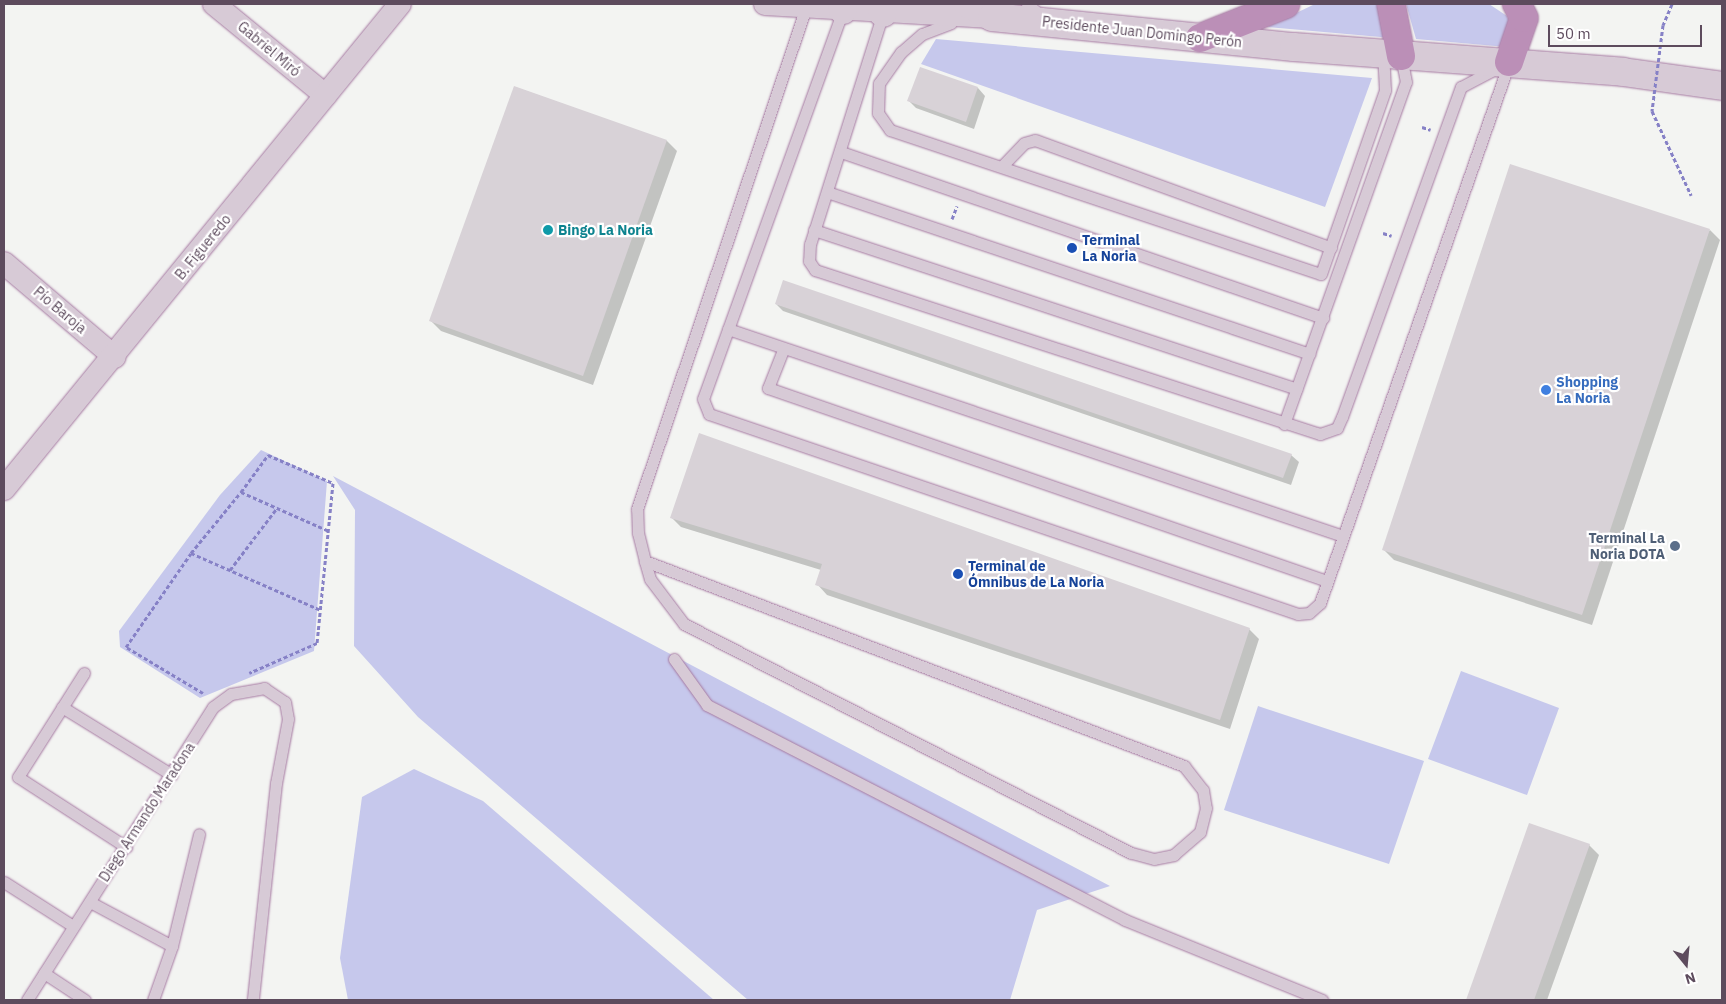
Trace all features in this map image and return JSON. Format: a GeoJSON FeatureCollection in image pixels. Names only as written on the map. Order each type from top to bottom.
{"type":"FeatureCollection","features":[{"type":"Feature","properties":{"kind":"highway"},"geometry":{"type":"LineString","coordinates":[[1200,38],[1286,4]]}},
{"type":"Feature","properties":{"kind":"highway"},"geometry":{"type":"LineString","coordinates":[[1391,4],[1392,56]]}},
{"type":"Feature","properties":{"kind":"highway"},"geometry":{"type":"LineString","coordinates":[[1509,62],[1524,18],[1517,4]]}},
{"type":"Feature","properties":{"kind":"street","name":"Gabriel Miró"},"geometry":{"type":"LineString","coordinates":[[214,4],[324,95]]}},
{"type":"Feature","properties":{"kind":"street","name":"B. Figueredo"},"geometry":{"type":"LineString","coordinates":[[4,489],[115,357],[324,95],[400,4]]}},
{"type":"Feature","properties":{"kind":"street","name":"Presidente Juan Domingo Perón"},"geometry":{"type":"LineString","coordinates":[[765,4],[882,9],[992,17],[1392,56],[1509,62],[1722,86]]}},
{"type":"Feature","properties":{"kind":"street"},"geometry":{"type":"LineString","coordinates":[[968,4],[992,17]]}},
{"type":"Feature","properties":{"kind":"street","name":"Pío Baroja"},"geometry":{"type":"LineString","coordinates":[[4,263],[115,357]]}},
{"type":"Feature","properties":{"kind":"lane"},"geometry":{"type":"LineString","coordinates":[[1027,4],[1050,23]]}},
{"type":"Feature","properties":{"kind":"lane"},"geometry":{"type":"LineString","coordinates":[[645,561],[1184,766],[1203,790],[1206,808],[1200,832],[1174,855],[1154,859],[1131,853],[684,624],[662,600],[645,561],[637,509],[806,7]]}},
{"type":"Feature","properties":{"kind":"lane"},"geometry":{"type":"LineString","coordinates":[[842,7],[703,398],[709,414],[1298,614],[1309,614],[1320,603],[1509,62]]}},
{"type":"Feature","properties":{"kind":"lane"},"geometry":{"type":"LineString","coordinates":[[882,9],[841,152],[814,230],[809,261],[816,270],[1284,424],[1320,434],[1337,428],[1461,87],[1509,62]]}},
{"type":"Feature","properties":{"kind":"lane"},"geometry":{"type":"LineString","coordinates":[[992,17],[938,24],[922,34],[901,52],[879,82],[876,95],[878,113],[890,130],[1003,165],[1321,274],[1385,90],[1392,56]]}},
{"type":"Feature","properties":{"kind":"lane"},"geometry":{"type":"LineString","coordinates":[[1284,424],[1406,82],[1392,56]]}},
{"type":"Feature","properties":{"kind":"lane"},"geometry":{"type":"LineString","coordinates":[[1003,165],[1024,143],[1035,140],[1331,248]]}},
{"type":"Feature","properties":{"kind":"lane"},"geometry":{"type":"LineString","coordinates":[[841,152],[1323,318]]}},
{"type":"Feature","properties":{"kind":"lane"},"geometry":{"type":"LineString","coordinates":[[827,192],[1310,354]]}},
{"type":"Feature","properties":{"kind":"lane"},"geometry":{"type":"LineString","coordinates":[[814,230],[1297,389]]}},
{"type":"Feature","properties":{"kind":"lane"},"geometry":{"type":"LineString","coordinates":[[728,329],[783,350],[1344,536]]}},
{"type":"Feature","properties":{"kind":"lane"},"geometry":{"type":"LineString","coordinates":[[783,350],[768,388],[1327,580]]}},
{"type":"Feature","properties":{"kind":"lane"},"geometry":{"type":"LineString","coordinates":[[674,659],[707,705],[1125,920],[1322,1000]]}},
{"type":"Feature","properties":{"kind":"lane"},"geometry":{"type":"LineString","coordinates":[[84,673],[18,777],[20,782],[126,847]]}},
{"type":"Feature","properties":{"kind":"lane","name":"Diego Armando Maradona"},"geometry":{"type":"LineString","coordinates":[[27,1000],[172,775],[213,707],[231,694],[264,688],[285,702],[288,719],[276,783],[253,1000]]}},
{"type":"Feature","properties":{"kind":"lane"},"geometry":{"type":"LineString","coordinates":[[62,707],[172,775]]}},
{"type":"Feature","properties":{"kind":"lane"},"geometry":{"type":"LineString","coordinates":[[153,1000],[172,946],[199,834]]}},
{"type":"Feature","properties":{"kind":"lane"},"geometry":{"type":"LineString","coordinates":[[4,882],[73,926]]}},
{"type":"Feature","properties":{"kind":"lane"},"geometry":{"type":"LineString","coordinates":[[90,902],[172,946]]}},
{"type":"Feature","properties":{"kind":"lane"},"geometry":{"type":"LineString","coordinates":[[44,973],[84,1000]]}},
{"type":"Feature","properties":{"kind":"path"},"geometry":{"type":"LineString","coordinates":[[1672,4],[1663,25],[1652,111],[1691,195]]}},
{"type":"Feature","properties":{"kind":"path"},"geometry":{"type":"LineString","coordinates":[[213,707],[204,693],[126,647],[191,553],[241,492],[268,455],[333,483],[317,643],[238,678]]}},
{"type":"Feature","properties":{"kind":"path"},"geometry":{"type":"LineString","coordinates":[[241,492],[329,531]]}},
{"type":"Feature","properties":{"kind":"path"},"geometry":{"type":"LineString","coordinates":[[230,570],[277,508]]}},
{"type":"Feature","properties":{"kind":"path"},"geometry":{"type":"LineString","coordinates":[[191,553],[321,610]]}},
{"type":"Feature","properties":{"kind":"path"},"geometry":{"type":"LineString","coordinates":[[204,693],[212,690]]}},
{"type":"Feature","properties":{"kind":"shaded area"},"geometry":{"type":"Polygon","coordinates":[[[1315,4],[1385,4],[1392,38],[1267,27],[1315,4]]]}},
{"type":"Feature","properties":{"kind":"shaded area"},"geometry":{"type":"Polygon","coordinates":[[[1406,4],[1489,4],[1507,16],[1511,27],[1507,47],[1416,39],[1406,4]]]}},
{"type":"Feature","properties":{"kind":"shaded area"},"geometry":{"type":"Polygon","coordinates":[[[936,39],[1372,78],[1325,207],[921,64],[936,39]]]}},
{"type":"Feature","properties":{"kind":"shaded area"},"geometry":{"type":"Polygon","coordinates":[[[261,450],[327,481],[314,651],[200,698],[120,647],[119,631],[220,495],[261,450]]]}},
{"type":"Feature","properties":{"kind":"shaded area"},"geometry":{"type":"Polygon","coordinates":[[[333,476],[1110,886],[1037,910],[1010,1000],[748,1000],[418,717],[354,646],[355,510],[333,476]]]}},
{"type":"Feature","properties":{"kind":"shaded area"},"geometry":{"type":"Polygon","coordinates":[[[1461,671],[1559,708],[1527,795],[1428,759],[1461,671]]]}},
{"type":"Feature","properties":{"kind":"shaded area"},"geometry":{"type":"Polygon","coordinates":[[[1258,706],[1424,761],[1389,864],[1224,810],[1258,706]]]}},
{"type":"Feature","properties":{"kind":"shaded area"},"geometry":{"type":"Polygon","coordinates":[[[414,769],[483,801],[714,1000],[348,1000],[340,958],[362,797],[414,769]]]}},
{"type":"Feature","properties":{"kind":"building"},"geometry":{"type":"Polygon","coordinates":[[[920,67],[978,87],[966,122],[907,101],[920,67]]]}},
{"type":"Feature","properties":{"kind":"building","name":"Bingo La Noria"},"geometry":{"type":"Polygon","coordinates":[[[514,86],[667,140],[583,376],[429,321],[514,86]]]}},
{"type":"Feature","properties":{"kind":"building","name":"Shopping La Noria"},"geometry":{"type":"Polygon","coordinates":[[[1510,164],[1710,229],[1582,615],[1382,550],[1510,164]]]}},
{"type":"Feature","properties":{"kind":"building"},"geometry":{"type":"Polygon","coordinates":[[[783,280],[1292,454],[1283,478],[775,304],[783,280]]]}},
{"type":"Feature","properties":{"kind":"building","name":"Terminal de Ómnibus de La Noria"},"geometry":{"type":"Polygon","coordinates":[[[699,433],[1250,628],[1220,720],[815,585],[822,564],[670,518],[699,433]]]}},
{"type":"Feature","properties":{"kind":"building"},"geometry":{"type":"Polygon","coordinates":[[[1529,823],[1590,844],[1534,1000],[1466,1000],[1529,823]]]}},
{"type":"Feature","properties":{"kind":"place","name":"Bingo La Noria"},"geometry":{"type":"Point","coordinates":[548,230]}},
{"type":"Feature","properties":{"kind":"place","name":"Terminal La Noria"},"geometry":{"type":"Point","coordinates":[1072,248]}},
{"type":"Feature","properties":{"kind":"place","name":"Shopping La Noria"},"geometry":{"type":"Point","coordinates":[1546,390]}},
{"type":"Feature","properties":{"kind":"place","name":"Terminal La Noria DOTA"},"geometry":{"type":"Point","coordinates":[1675,546]}},
{"type":"Feature","properties":{"kind":"place","name":"Terminal de Ómnibus de La Noria"},"geometry":{"type":"Point","coordinates":[958,574]}}]}
